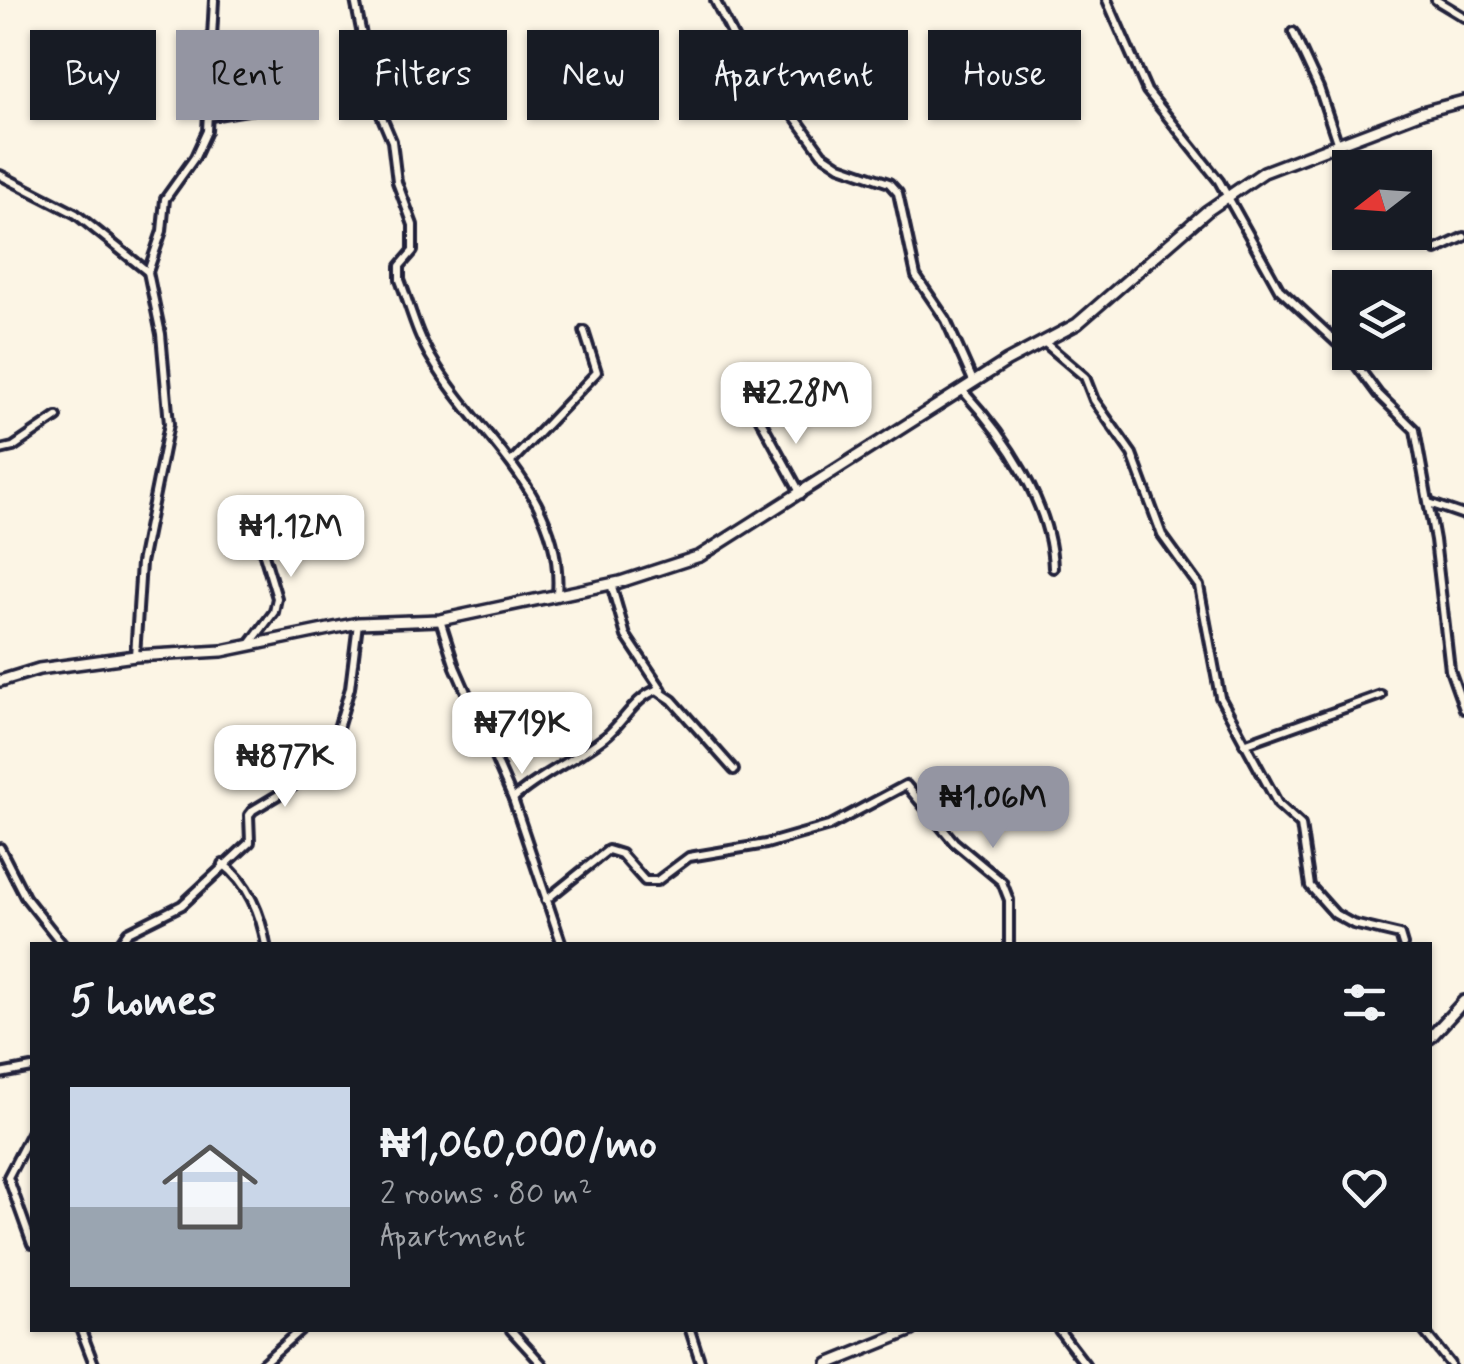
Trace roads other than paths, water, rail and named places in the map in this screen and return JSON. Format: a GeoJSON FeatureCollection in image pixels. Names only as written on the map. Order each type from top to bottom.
{"type":"FeatureCollection","features":[{"type":"Feature","properties":{"kind":"street"},"geometry":{"type":"LineString","coordinates":[[213,30],[214,0]]}},
{"type":"Feature","properties":{"kind":"street"},"geometry":{"type":"LineString","coordinates":[[355,0],[375,101],[392,141],[397,182],[413,226],[413,250],[400,266],[400,280],[431,358],[544,514],[558,571],[557,594]]}},
{"type":"Feature","properties":{"kind":"street"},"geometry":{"type":"LineString","coordinates":[[715,0],[750,70],[787,106],[822,154],[840,166],[889,183],[898,192],[916,276],[946,320],[974,383]]}},
{"type":"Feature","properties":{"kind":"street"},"geometry":{"type":"LineString","coordinates":[[1107,0],[1147,91],[1208,165],[1279,288],[1346,352],[1378,394],[1416,430],[1450,670],[1464,709]]}},
{"type":"Feature","properties":{"kind":"street"},"geometry":{"type":"LineString","coordinates":[[1436,0],[1464,17]]}},
{"type":"Feature","properties":{"kind":"street"},"geometry":{"type":"LineString","coordinates":[[1293,32],[1319,88],[1338,145]]}},
{"type":"Feature","properties":{"kind":"street"},"geometry":{"type":"LineString","coordinates":[[0,681],[39,669],[134,656],[194,654],[358,623],[440,620],[611,584],[712,551],[974,383],[1046,343],[1117,292],[1226,197],[1264,172],[1422,112],[1464,101]]}},
{"type":"Feature","properties":{"kind":"street"},"geometry":{"type":"LineString","coordinates":[[134,656],[141,563],[169,424],[161,334],[148,272],[162,231],[165,199],[202,145],[209,120]]}},
{"type":"Feature","properties":{"kind":"street"},"geometry":{"type":"LineString","coordinates":[[0,175],[76,214],[148,272]]}},
{"type":"Feature","properties":{"kind":"street"},"geometry":{"type":"LineString","coordinates":[[1436,250],[1464,237]]}},
{"type":"Feature","properties":{"kind":"street"},"geometry":{"type":"LineString","coordinates":[[510,463],[598,372],[584,331]]}},
{"type":"Feature","properties":{"kind":"street"},"geometry":{"type":"LineString","coordinates":[[1046,343],[1084,378],[1094,400],[1132,454],[1162,535],[1199,586],[1210,628],[1214,680],[1278,804],[1301,825],[1306,876],[1323,902],[1353,924],[1394,931],[1401,942]]}},
{"type":"Feature","properties":{"kind":"street"},"geometry":{"type":"LineString","coordinates":[[963,391],[1014,458],[1052,546],[1053,568]]}},
{"type":"Feature","properties":{"kind":"street"},"geometry":{"type":"LineString","coordinates":[[0,450],[13,447],[56,417]]}},
{"type":"Feature","properties":{"kind":"street"},"geometry":{"type":"LineString","coordinates":[[759,417],[802,495]]}},
{"type":"Feature","properties":{"kind":"street"},"geometry":{"type":"LineString","coordinates":[[1428,503],[1464,515]]}},
{"type":"Feature","properties":{"kind":"street"},"geometry":{"type":"LineString","coordinates":[[249,504],[277,598],[274,612],[250,645]]}},
{"type":"Feature","properties":{"kind":"street"},"geometry":{"type":"LineString","coordinates":[[611,584],[626,636],[663,692],[734,770]]}},
{"type":"Feature","properties":{"kind":"street"},"geometry":{"type":"LineString","coordinates":[[440,620],[455,667],[513,799],[561,942]]}},
{"type":"Feature","properties":{"kind":"street"},"geometry":{"type":"LineString","coordinates":[[121,942],[128,932],[182,904],[250,842],[253,810],[293,786],[331,752],[350,688],[358,623]]}},
{"type":"Feature","properties":{"kind":"street"},"geometry":{"type":"LineString","coordinates":[[513,799],[551,769],[604,738],[650,692],[663,692]]}},
{"type":"Feature","properties":{"kind":"street"},"geometry":{"type":"LineString","coordinates":[[1244,744],[1381,695]]}},
{"type":"Feature","properties":{"kind":"street"},"geometry":{"type":"LineString","coordinates":[[546,900],[608,850],[620,854],[645,881],[656,881],[689,857],[817,830],[906,785],[942,831],[1002,882],[1009,900],[1009,942]]}},
{"type":"Feature","properties":{"kind":"street"},"geometry":{"type":"LineString","coordinates":[[0,848],[25,898],[60,942]]}},
{"type":"Feature","properties":{"kind":"street"},"geometry":{"type":"LineString","coordinates":[[223,864],[236,874],[256,909],[265,942]]}},
{"type":"Feature","properties":{"kind":"street"},"geometry":{"type":"LineString","coordinates":[[1432,1033],[1464,1001]]}},
{"type":"Feature","properties":{"kind":"street"},"geometry":{"type":"LineString","coordinates":[[0,1074],[30,1068]]}},
{"type":"Feature","properties":{"kind":"street"},"geometry":{"type":"LineString","coordinates":[[30,1135],[8,1177],[30,1238]]}},
{"type":"Feature","properties":{"kind":"street"},"geometry":{"type":"LineString","coordinates":[[82,1332],[94,1364]]}},
{"type":"Feature","properties":{"kind":"street"},"geometry":{"type":"LineString","coordinates":[[262,1364],[298,1332]]}},
{"type":"Feature","properties":{"kind":"street"},"geometry":{"type":"LineString","coordinates":[[513,1332],[542,1364]]}},
{"type":"Feature","properties":{"kind":"street"},"geometry":{"type":"LineString","coordinates":[[691,1332],[701,1364]]}},
{"type":"Feature","properties":{"kind":"street"},"geometry":{"type":"LineString","coordinates":[[828,1364],[907,1332]]}},
{"type":"Feature","properties":{"kind":"street"},"geometry":{"type":"LineString","coordinates":[[1061,1332],[1084,1364]]}},
{"type":"Feature","properties":{"kind":"street"},"geometry":{"type":"LineString","coordinates":[[1425,1332],[1450,1364]]}}]}
